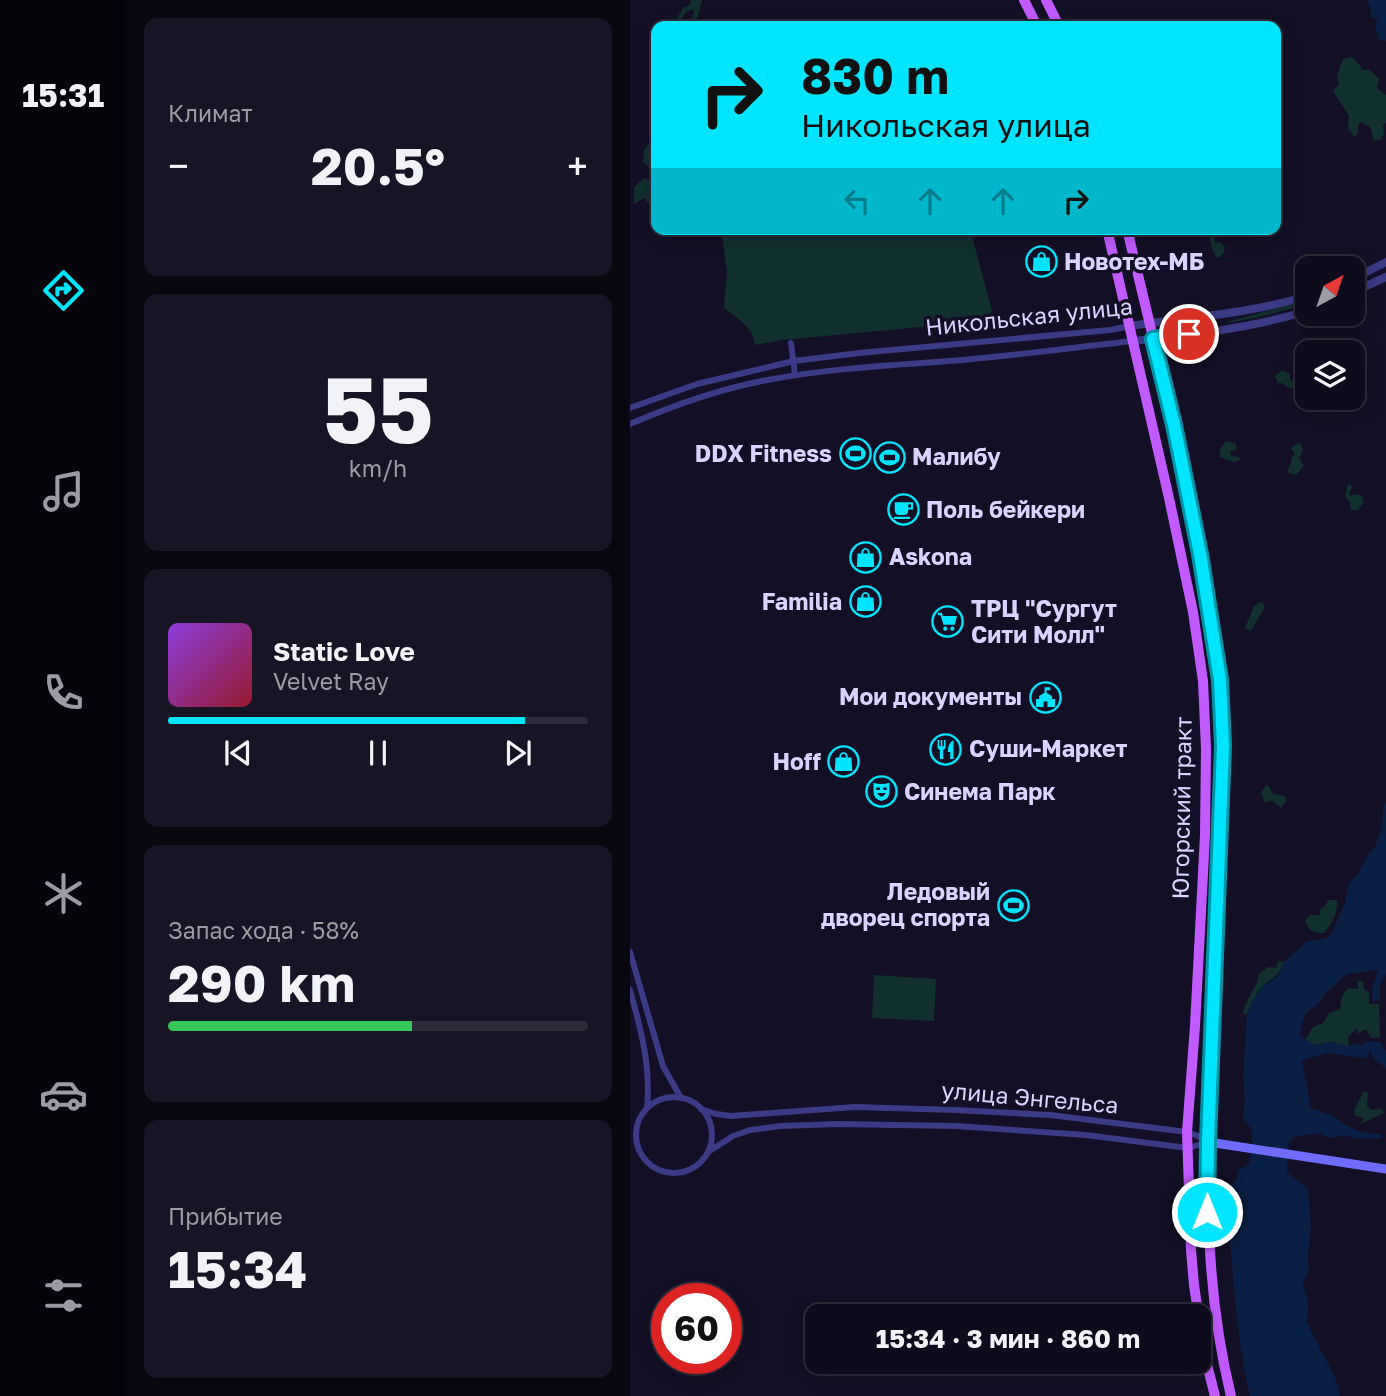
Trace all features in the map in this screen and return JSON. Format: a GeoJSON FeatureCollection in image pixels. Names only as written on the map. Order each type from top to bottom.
{"type":"FeatureCollection","features":[{"type":"Feature","properties":{"kind":"main road"},"geometry":{"type":"LineString","coordinates":[[1024,0],[1034,21]]}},
{"type":"Feature","properties":{"kind":"main road"},"geometry":{"type":"LineString","coordinates":[[1046,0],[1056,21]]}},
{"type":"Feature","properties":{"kind":"main road","name":"Югорский тракт"},"geometry":{"type":"LineString","coordinates":[[1108,235],[1193,612],[1203,681],[1206,750],[1205,835],[1187,1132],[1194,1285],[1215,1396]]}},
{"type":"Feature","properties":{"kind":"main road","name":"Югорский тракт"},"geometry":{"type":"LineString","coordinates":[[1128,235],[1174,425],[1200,554],[1220,680],[1223,746],[1207,1212],[1210,1266],[1222,1361],[1231,1396]]}},
{"type":"Feature","properties":{"kind":"main road","name":"улица Энгельса"},"geometry":{"type":"LineString","coordinates":[[1208,1142],[1386,1170]]}},
{"type":"Feature","properties":{"kind":"street"},"geometry":{"type":"LineString","coordinates":[[1365,273],[1386,262]]}},
{"type":"Feature","properties":{"kind":"street"},"geometry":{"type":"LineString","coordinates":[[1365,287],[1386,277]]}},
{"type":"Feature","properties":{"kind":"street","name":"Никольская улица"},"geometry":{"type":"LineString","coordinates":[[630,408],[697,384],[794,361],[1110,330],[1236,313],[1295,299]]}},
{"type":"Feature","properties":{"kind":"street","name":"Никольская улица"},"geometry":{"type":"LineString","coordinates":[[630,424],[702,397],[795,375],[1031,354],[1233,328],[1295,314]]}},
{"type":"Feature","properties":{"kind":"street"},"geometry":{"type":"LineString","coordinates":[[791,343],[795,375]]}},
{"type":"Feature","properties":{"kind":"street"},"geometry":{"type":"LineString","coordinates":[[630,952],[663,1066],[681,1098]]}},
{"type":"Feature","properties":{"kind":"street"},"geometry":{"type":"LineString","coordinates":[[630,990],[648,1067],[648,1108]]}},
{"type":"Feature","properties":{"kind":"street"},"geometry":{"type":"LineString","coordinates":[[665,1098],[681,1098],[701,1109],[708,1120],[712,1132],[708,1152],[695,1166],[683,1172],[663,1171],[652,1166],[639,1150],[636,1138],[640,1118],[648,1108],[665,1098]]}},
{"type":"Feature","properties":{"kind":"street"},"geometry":{"type":"LineString","coordinates":[[847,1107],[850,1124]]}},
{"type":"Feature","properties":{"kind":"street","name":"улица Энгельса"},"geometry":{"type":"LineString","coordinates":[[701,1109],[731,1116],[847,1107],[1050,1115],[1187,1132],[1208,1142]]}},
{"type":"Feature","properties":{"kind":"street","name":"улица Энгельса"},"geometry":{"type":"LineString","coordinates":[[708,1152],[733,1136],[750,1130],[781,1126],[850,1124],[956,1125],[1086,1135],[1188,1148],[1208,1142]]}},
{"type":"Feature","properties":{"kind":"green space"},"geometry":{"type":"Polygon","coordinates":[[[691,0],[702,0],[697,21],[690,21],[694,9],[686,12],[682,19],[677,18],[683,8],[690,5],[691,0]]]}},
{"type":"Feature","properties":{"kind":"green space"},"geometry":{"type":"Polygon","coordinates":[[[1352,57],[1362,70],[1370,70],[1379,79],[1377,88],[1386,95],[1386,123],[1383,125],[1382,139],[1374,141],[1370,127],[1361,122],[1358,125],[1358,134],[1354,137],[1348,128],[1349,116],[1333,91],[1339,84],[1337,75],[1343,59],[1352,57]]]}},
{"type":"Feature","properties":{"kind":"green space"},"geometry":{"type":"Polygon","coordinates":[[[651,139],[651,169],[643,162],[644,151],[651,139]]]}},
{"type":"Feature","properties":{"kind":"green space"},"geometry":{"type":"Polygon","coordinates":[[[644,178],[651,180],[651,205],[644,198],[634,204],[634,187],[644,178]]]}},
{"type":"Feature","properties":{"kind":"green space"},"geometry":{"type":"Polygon","coordinates":[[[722,235],[972,235],[994,318],[755,345],[752,333],[724,308],[727,271],[722,235]]]}},
{"type":"Feature","properties":{"kind":"green space"},"geometry":{"type":"Polygon","coordinates":[[[1210,235],[1217,235],[1214,239],[1225,247],[1223,254],[1216,257],[1210,235]]]}},
{"type":"Feature","properties":{"kind":"green space"},"geometry":{"type":"Polygon","coordinates":[[[1295,303],[1295,307],[1286,310],[1223,323],[1295,303]]]}},
{"type":"Feature","properties":{"kind":"green space"},"geometry":{"type":"Polygon","coordinates":[[[1282,370],[1290,374],[1290,380],[1295,382],[1295,389],[1278,383],[1275,376],[1282,370]]]}},
{"type":"Feature","properties":{"kind":"green space"},"geometry":{"type":"Polygon","coordinates":[[[1226,441],[1236,444],[1236,450],[1230,451],[1231,456],[1239,457],[1240,460],[1234,462],[1220,457],[1220,449],[1226,441]]]}},
{"type":"Feature","properties":{"kind":"green space"},"geometry":{"type":"Polygon","coordinates":[[[1300,442],[1303,450],[1299,458],[1304,466],[1296,475],[1287,472],[1295,454],[1291,448],[1300,442]]]}},
{"type":"Feature","properties":{"kind":"green space"},"geometry":{"type":"Polygon","coordinates":[[[1348,484],[1353,486],[1349,493],[1351,496],[1362,496],[1364,502],[1358,510],[1351,510],[1350,502],[1345,496],[1348,484]]]}},
{"type":"Feature","properties":{"kind":"green space"},"geometry":{"type":"Polygon","coordinates":[[[1262,601],[1265,607],[1251,631],[1245,628],[1254,606],[1262,601]]]}},
{"type":"Feature","properties":{"kind":"green space"},"geometry":{"type":"Polygon","coordinates":[[[1268,785],[1273,794],[1285,796],[1286,801],[1281,808],[1272,800],[1265,803],[1261,793],[1268,785]]]}},
{"type":"Feature","properties":{"kind":"green space"},"geometry":{"type":"Polygon","coordinates":[[[1328,900],[1337,900],[1332,922],[1324,933],[1312,931],[1305,920],[1311,915],[1320,915],[1320,909],[1328,900]]]}},
{"type":"Feature","properties":{"kind":"green space"},"geometry":{"type":"Polygon","coordinates":[[[1278,961],[1284,962],[1279,973],[1261,988],[1247,1014],[1243,1015],[1259,974],[1268,967],[1276,968],[1278,961]]]}},
{"type":"Feature","properties":{"kind":"green space"},"geometry":{"type":"Polygon","coordinates":[[[874,975],[936,979],[934,1021],[872,1018],[874,975]]]}},
{"type":"Feature","properties":{"kind":"green space"},"geometry":{"type":"Polygon","coordinates":[[[1358,981],[1363,981],[1364,989],[1369,992],[1369,1004],[1379,1004],[1380,1038],[1371,1038],[1366,1029],[1357,1034],[1357,1028],[1348,1037],[1349,1046],[1332,1042],[1316,1045],[1305,1040],[1313,1027],[1323,1023],[1329,1013],[1340,1009],[1342,996],[1348,988],[1358,989],[1358,981]]]}},
{"type":"Feature","properties":{"kind":"green space"},"geometry":{"type":"Polygon","coordinates":[[[1364,1091],[1368,1093],[1367,1106],[1372,1110],[1381,1108],[1384,1113],[1360,1124],[1364,1118],[1355,1116],[1354,1110],[1364,1091]]]}},
{"type":"Feature","properties":{"kind":"water"},"geometry":{"type":"Polygon","coordinates":[[[1367,0],[1386,0],[1386,41],[1377,37],[1377,20],[1370,16],[1367,0]]]}},
{"type":"Feature","properties":{"kind":"water"},"geometry":{"type":"Polygon","coordinates":[[[1386,802],[1386,975],[1381,983],[1380,999],[1373,1002],[1372,989],[1378,970],[1347,974],[1307,1012],[1300,1036],[1316,1045],[1332,1042],[1349,1046],[1357,1043],[1361,1046],[1366,1041],[1381,1042],[1386,1050],[1386,1068],[1373,1059],[1371,1051],[1365,1058],[1326,1053],[1302,1061],[1311,1109],[1332,1115],[1360,1132],[1379,1134],[1383,1138],[1329,1138],[1318,1133],[1295,1137],[1289,1141],[1287,1172],[1308,1188],[1311,1225],[1309,1270],[1303,1284],[1308,1301],[1307,1323],[1335,1377],[1340,1396],[1250,1396],[1238,1331],[1228,1221],[1231,1184],[1237,1180],[1238,1171],[1249,1164],[1252,1145],[1251,1129],[1243,1120],[1247,1014],[1262,987],[1278,976],[1284,962],[1307,941],[1325,939],[1331,935],[1345,902],[1349,883],[1375,847],[1386,802]]]}},
{"type":"Feature","properties":{"kind":"place","name":"Новотех-МБ"},"geometry":{"type":"Point","coordinates":[1041,262]}},
{"type":"Feature","properties":{"kind":"place","name":"DDX Fitness"},"geometry":{"type":"Point","coordinates":[855,454]}},
{"type":"Feature","properties":{"kind":"place","name":"Малибу"},"geometry":{"type":"Point","coordinates":[889,457]}},
{"type":"Feature","properties":{"kind":"place","name":"Поль бейкери"},"geometry":{"type":"Point","coordinates":[903,510]}},
{"type":"Feature","properties":{"kind":"place","name":"Askona"},"geometry":{"type":"Point","coordinates":[866,557]}},
{"type":"Feature","properties":{"kind":"place","name":"Familia"},"geometry":{"type":"Point","coordinates":[865,602]}},
{"type":"Feature","properties":{"kind":"place","name":"ТРЦ \"Сургут Сити Молл\""},"geometry":{"type":"Point","coordinates":[948,622]}},
{"type":"Feature","properties":{"kind":"place","name":"Мои документы"},"geometry":{"type":"Point","coordinates":[1045,697]}},
{"type":"Feature","properties":{"kind":"place","name":"Суши-Маркет"},"geometry":{"type":"Point","coordinates":[946,749]}},
{"type":"Feature","properties":{"kind":"place","name":"Hoff"},"geometry":{"type":"Point","coordinates":[844,762]}},
{"type":"Feature","properties":{"kind":"place","name":"Синема Парк"},"geometry":{"type":"Point","coordinates":[881,792]}},
{"type":"Feature","properties":{"kind":"place","name":"Ледовый дворец спорта"},"geometry":{"type":"Point","coordinates":[1013,905]}},
{"type":"Feature","properties":{"kind":"route"},"geometry":{"type":"LineString","coordinates":[[1189,334],[1153,339],[1174,425],[1200,554],[1220,680],[1223,746],[1207,1212]]}}]}
